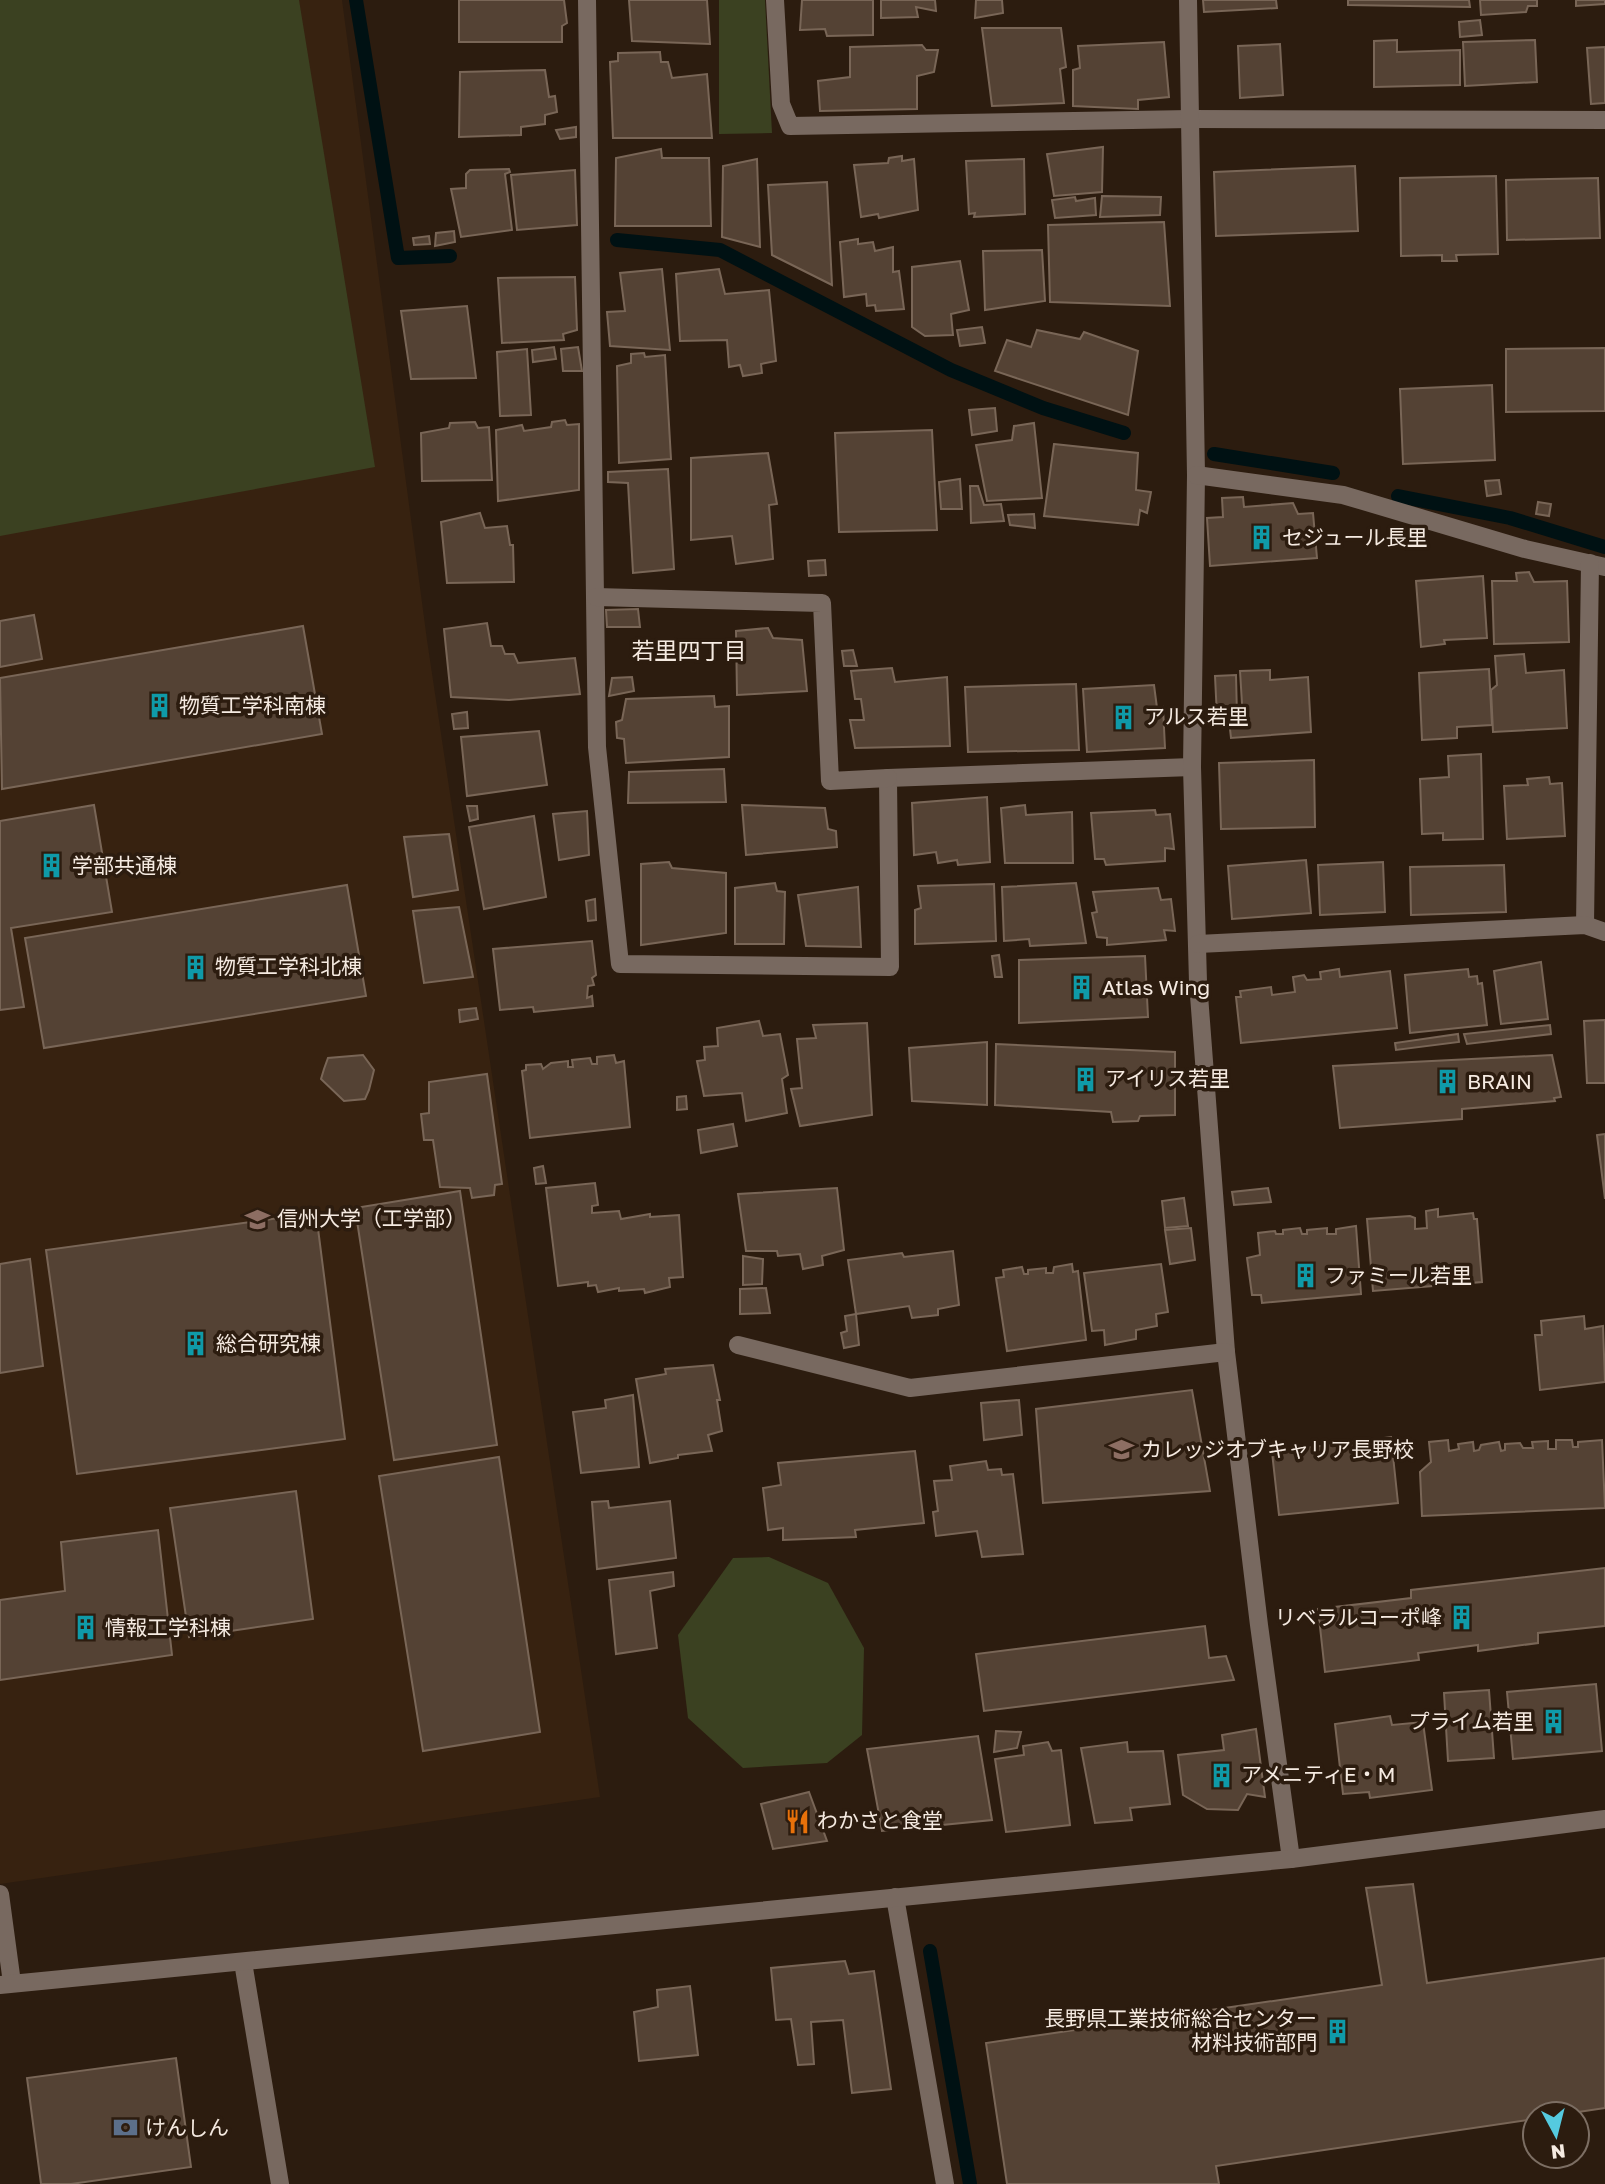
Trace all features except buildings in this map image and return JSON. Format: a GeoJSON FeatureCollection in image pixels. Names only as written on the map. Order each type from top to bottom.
{"type":"FeatureCollection","features":[{"type":"Feature","properties":{"kind":"street"},"geometry":{"type":"LineString","coordinates":[[587,0],[597,747],[620,964],[890,967],[888,778]]}},
{"type":"Feature","properties":{"kind":"street"},"geometry":{"type":"LineString","coordinates":[[775,0],[781,104],[790,126],[1190,119],[1605,120]]}},
{"type":"Feature","properties":{"kind":"street"},"geometry":{"type":"LineString","coordinates":[[1188,0],[1196,475],[1192,767],[1198,982],[1226,1352],[1291,1859]]}},
{"type":"Feature","properties":{"kind":"street"},"geometry":{"type":"LineString","coordinates":[[1196,475],[1343,495],[1525,549],[1597,565],[1585,925]]}},
{"type":"Feature","properties":{"kind":"street"},"geometry":{"type":"LineString","coordinates":[[596,597],[822,603],[830,781],[1192,767]]}},
{"type":"Feature","properties":{"kind":"street"},"geometry":{"type":"LineString","coordinates":[[1198,944],[1585,925],[1605,933]]}},
{"type":"Feature","properties":{"kind":"street"},"geometry":{"type":"LineString","coordinates":[[738,1345],[910,1388],[1226,1352]]}},
{"type":"Feature","properties":{"kind":"street"},"geometry":{"type":"LineString","coordinates":[[0,1894],[6,1984],[1291,1859],[1605,1819]]}},
{"type":"Feature","properties":{"kind":"street"},"geometry":{"type":"LineString","coordinates":[[895,1897],[945,2184]]}},
{"type":"Feature","properties":{"kind":"street"},"geometry":{"type":"LineString","coordinates":[[243,1962],[280,2184]]}},
{"type":"Feature","properties":{"kind":"shaded area","name":"信州大学（工学部）"},"geometry":{"type":"Polygon","coordinates":[[[0,0],[342,0],[427,640],[600,1797],[0,1884],[0,0]]]}},
{"type":"Feature","properties":{"kind":"green space"},"geometry":{"type":"Polygon","coordinates":[[[0,0],[299,0],[375,467],[0,536],[0,0]]]}},
{"type":"Feature","properties":{"kind":"green space"},"geometry":{"type":"Polygon","coordinates":[[[719,0],[765,0],[772,133],[719,134],[719,0]]]}},
{"type":"Feature","properties":{"kind":"green space"},"geometry":{"type":"Polygon","coordinates":[[[769,1557],[828,1583],[864,1648],[862,1735],[827,1763],[743,1768],[688,1718],[678,1635],[733,1558],[769,1557]]]}},
{"type":"Feature","properties":{"kind":"waterway"},"geometry":{"type":"LineString","coordinates":[[356,0],[398,258],[450,256]]}},
{"type":"Feature","properties":{"kind":"waterway"},"geometry":{"type":"LineString","coordinates":[[617,240],[720,250],[951,370],[1043,408],[1124,433]]}},
{"type":"Feature","properties":{"kind":"waterway"},"geometry":{"type":"LineString","coordinates":[[1214,454],[1333,473]]}},
{"type":"Feature","properties":{"kind":"waterway"},"geometry":{"type":"LineString","coordinates":[[1398,496],[1510,518],[1605,547]]}},
{"type":"Feature","properties":{"kind":"waterway"},"geometry":{"type":"LineString","coordinates":[[930,1951],[970,2184]]}},
{"type":"Feature","properties":{"kind":"place","name":"セジュール長里"},"geometry":{"type":"Point","coordinates":[1262,538]}},
{"type":"Feature","properties":{"kind":"place","name":"物質工学科南棟"},"geometry":{"type":"Point","coordinates":[159,706]}},
{"type":"Feature","properties":{"kind":"place","name":"アルス若里"},"geometry":{"type":"Point","coordinates":[1124,717]}},
{"type":"Feature","properties":{"kind":"place","name":"学部共通棟"},"geometry":{"type":"Point","coordinates":[52,866]}},
{"type":"Feature","properties":{"kind":"place","name":"物質工学科北棟"},"geometry":{"type":"Point","coordinates":[195,967]}},
{"type":"Feature","properties":{"kind":"place","name":"Atlas Wing"},"geometry":{"type":"Point","coordinates":[1082,988]}},
{"type":"Feature","properties":{"kind":"place","name":"アイリス若里"},"geometry":{"type":"Point","coordinates":[1085,1079]}},
{"type":"Feature","properties":{"kind":"place","name":"BRAIN"},"geometry":{"type":"Point","coordinates":[1447,1082]}},
{"type":"Feature","properties":{"kind":"place","name":"信州大学（工学部）"},"geometry":{"type":"Point","coordinates":[257,1219]}},
{"type":"Feature","properties":{"kind":"place","name":"ファミール若里"},"geometry":{"type":"Point","coordinates":[1305,1276]}},
{"type":"Feature","properties":{"kind":"place","name":"総合研究棟"},"geometry":{"type":"Point","coordinates":[196,1344]}},
{"type":"Feature","properties":{"kind":"place","name":"カレッジオブキャリア長野校"},"geometry":{"type":"Point","coordinates":[1121,1450]}},
{"type":"Feature","properties":{"kind":"place","name":"リベラルコーポ峰"},"geometry":{"type":"Point","coordinates":[1462,1618]}},
{"type":"Feature","properties":{"kind":"place","name":"情報工学科棟"},"geometry":{"type":"Point","coordinates":[85,1628]}},
{"type":"Feature","properties":{"kind":"place","name":"プライム若里"},"geometry":{"type":"Point","coordinates":[1554,1722]}},
{"type":"Feature","properties":{"kind":"place","name":"アメニティE・M"},"geometry":{"type":"Point","coordinates":[1221,1775]}},
{"type":"Feature","properties":{"kind":"place","name":"わかさと食堂"},"geometry":{"type":"Point","coordinates":[797,1821]}},
{"type":"Feature","properties":{"kind":"place","name":"長野県工業技術総合センター 材料技術部門"},"geometry":{"type":"Point","coordinates":[1337,2031]}},
{"type":"Feature","properties":{"kind":"place","name":"けんしん"},"geometry":{"type":"Point","coordinates":[125,2128]}},
{"type":"Feature","properties":{"kind":"district","name":"若里四丁目"},"geometry":{"type":"Point","coordinates":[689,651]}}]}
